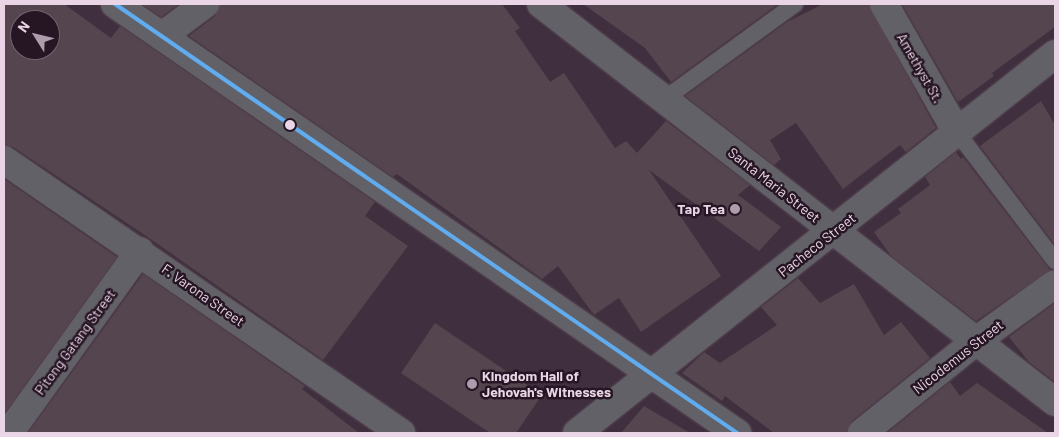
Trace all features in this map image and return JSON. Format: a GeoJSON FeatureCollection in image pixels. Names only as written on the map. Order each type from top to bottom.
{"type":"FeatureCollection","features":[{"type":"Feature","properties":{"kind":"street"},"geometry":{"type":"LineString","coordinates":[[115,4],[737,433]]}},
{"type":"Feature","properties":{"kind":"street"},"geometry":{"type":"LineString","coordinates":[[162,36],[206,4]]}},
{"type":"Feature","properties":{"kind":"street","name":"Santa Maria Street"},"geometry":{"type":"LineString","coordinates":[[541,4],[1055,402]]}},
{"type":"Feature","properties":{"kind":"street","name":"Amethyst St."},"geometry":{"type":"LineString","coordinates":[[884,4],[956,132]]}},
{"type":"Feature","properties":{"kind":"street","name":"Pacheco Street"},"geometry":{"type":"LineString","coordinates":[[577,433],[650,374],[834,232],[1055,54]]}},
{"type":"Feature","properties":{"kind":"street","name":"F. Varona Street"},"geometry":{"type":"LineString","coordinates":[[4,160],[401,433]]}},
{"type":"Feature","properties":{"kind":"street","name":"Pitong Gatang Street"},"geometry":{"type":"LineString","coordinates":[[10,433],[140,252]]}},
{"type":"Feature","properties":{"kind":"street","name":"Nicodemus Street"},"geometry":{"type":"LineString","coordinates":[[862,433],[976,341],[1055,284]]}},
{"type":"Feature","properties":{"kind":"lane"},"geometry":{"type":"LineString","coordinates":[[663,100],[795,4]]}},
{"type":"Feature","properties":{"kind":"lane"},"geometry":{"type":"LineString","coordinates":[[956,132],[1055,262]]}},
{"type":"Feature","properties":{"kind":"building"},"geometry":{"type":"Polygon","coordinates":[[[4,4],[64,4],[111,38],[120,26],[375,202],[365,216],[408,246],[323,360],[149,238],[13,147],[4,145],[4,4]]]}},
{"type":"Feature","properties":{"kind":"building"},"geometry":{"type":"Polygon","coordinates":[[[142,4],[179,4],[161,17],[142,4]]]}},
{"type":"Feature","properties":{"kind":"building"},"geometry":{"type":"Polygon","coordinates":[[[220,4],[502,4],[520,28],[515,31],[550,82],[564,73],[615,148],[626,141],[637,153],[666,121],[750,185],[738,195],[781,227],[759,251],[649,170],[721,276],[641,332],[619,298],[594,315],[558,266],[542,279],[397,174],[393,177],[189,36],[215,16],[220,4]]]}},
{"type":"Feature","properties":{"kind":"building"},"geometry":{"type":"Polygon","coordinates":[[[583,4],[778,4],[671,82],[645,48],[583,4]]]}},
{"type":"Feature","properties":{"kind":"building"},"geometry":{"type":"Polygon","coordinates":[[[823,4],[868,4],[936,128],[906,152],[900,145],[843,189],[796,123],[770,140],[781,159],[774,165],[685,96],[787,22],[823,4]]]}},
{"type":"Feature","properties":{"kind":"building"},"geometry":{"type":"Polygon","coordinates":[[[902,4],[1055,4],[1055,27],[992,73],[994,76],[958,102],[902,4]]]}},
{"type":"Feature","properties":{"kind":"building"},"geometry":{"type":"Polygon","coordinates":[[[1041,101],[1055,125],[1055,245],[980,146],[1041,101]]]}},
{"type":"Feature","properties":{"kind":"building"},"geometry":{"type":"Polygon","coordinates":[[[956,152],[961,159],[963,157],[1050,270],[976,321],[891,256],[874,232],[901,213],[898,209],[930,185],[925,177],[956,152]]]}},
{"type":"Feature","properties":{"kind":"building"},"geometry":{"type":"Polygon","coordinates":[[[4,179],[117,257],[4,414],[4,179]]]}},
{"type":"Feature","properties":{"kind":"building"},"geometry":{"type":"Polygon","coordinates":[[[143,274],[305,386],[302,389],[359,433],[28,433],[143,274]]]}},
{"type":"Feature","properties":{"kind":"building"},"geometry":{"type":"Polygon","coordinates":[[[798,278],[820,303],[854,284],[884,335],[901,322],[930,358],[852,421],[847,433],[774,433],[725,396],[722,401],[682,373],[704,352],[720,363],[777,325],[761,307],[798,278]]]}},
{"type":"Feature","properties":{"kind":"building"},"geometry":{"type":"Polygon","coordinates":[[[1055,303],[1055,382],[1029,362],[1009,337],[1055,303]]]}},
{"type":"Feature","properties":{"kind":"building","name":"Kingdom Hall of Jehovah's Witnesses"},"geometry":{"type":"Polygon","coordinates":[[[435,323],[542,395],[516,433],[490,433],[401,373],[435,323]]]}},
{"type":"Feature","properties":{"kind":"building"},"geometry":{"type":"Polygon","coordinates":[[[950,382],[960,396],[977,383],[1048,433],[887,433],[950,382]]]}},
{"type":"Feature","properties":{"kind":"building"},"geometry":{"type":"Polygon","coordinates":[[[644,406],[690,433],[621,433],[644,406]]]}},
{"type":"Feature","properties":{"kind":"transit line"},"geometry":{"type":"LineString","coordinates":[[115,4],[737,433]]}},
{"type":"Feature","properties":{"kind":"place","name":"Tap Tea"},"geometry":{"type":"Point","coordinates":[735,209]}},
{"type":"Feature","properties":{"kind":"place","name":"Kingdom Hall of Jehovah's Witnesses"},"geometry":{"type":"Point","coordinates":[472,384]}}]}
